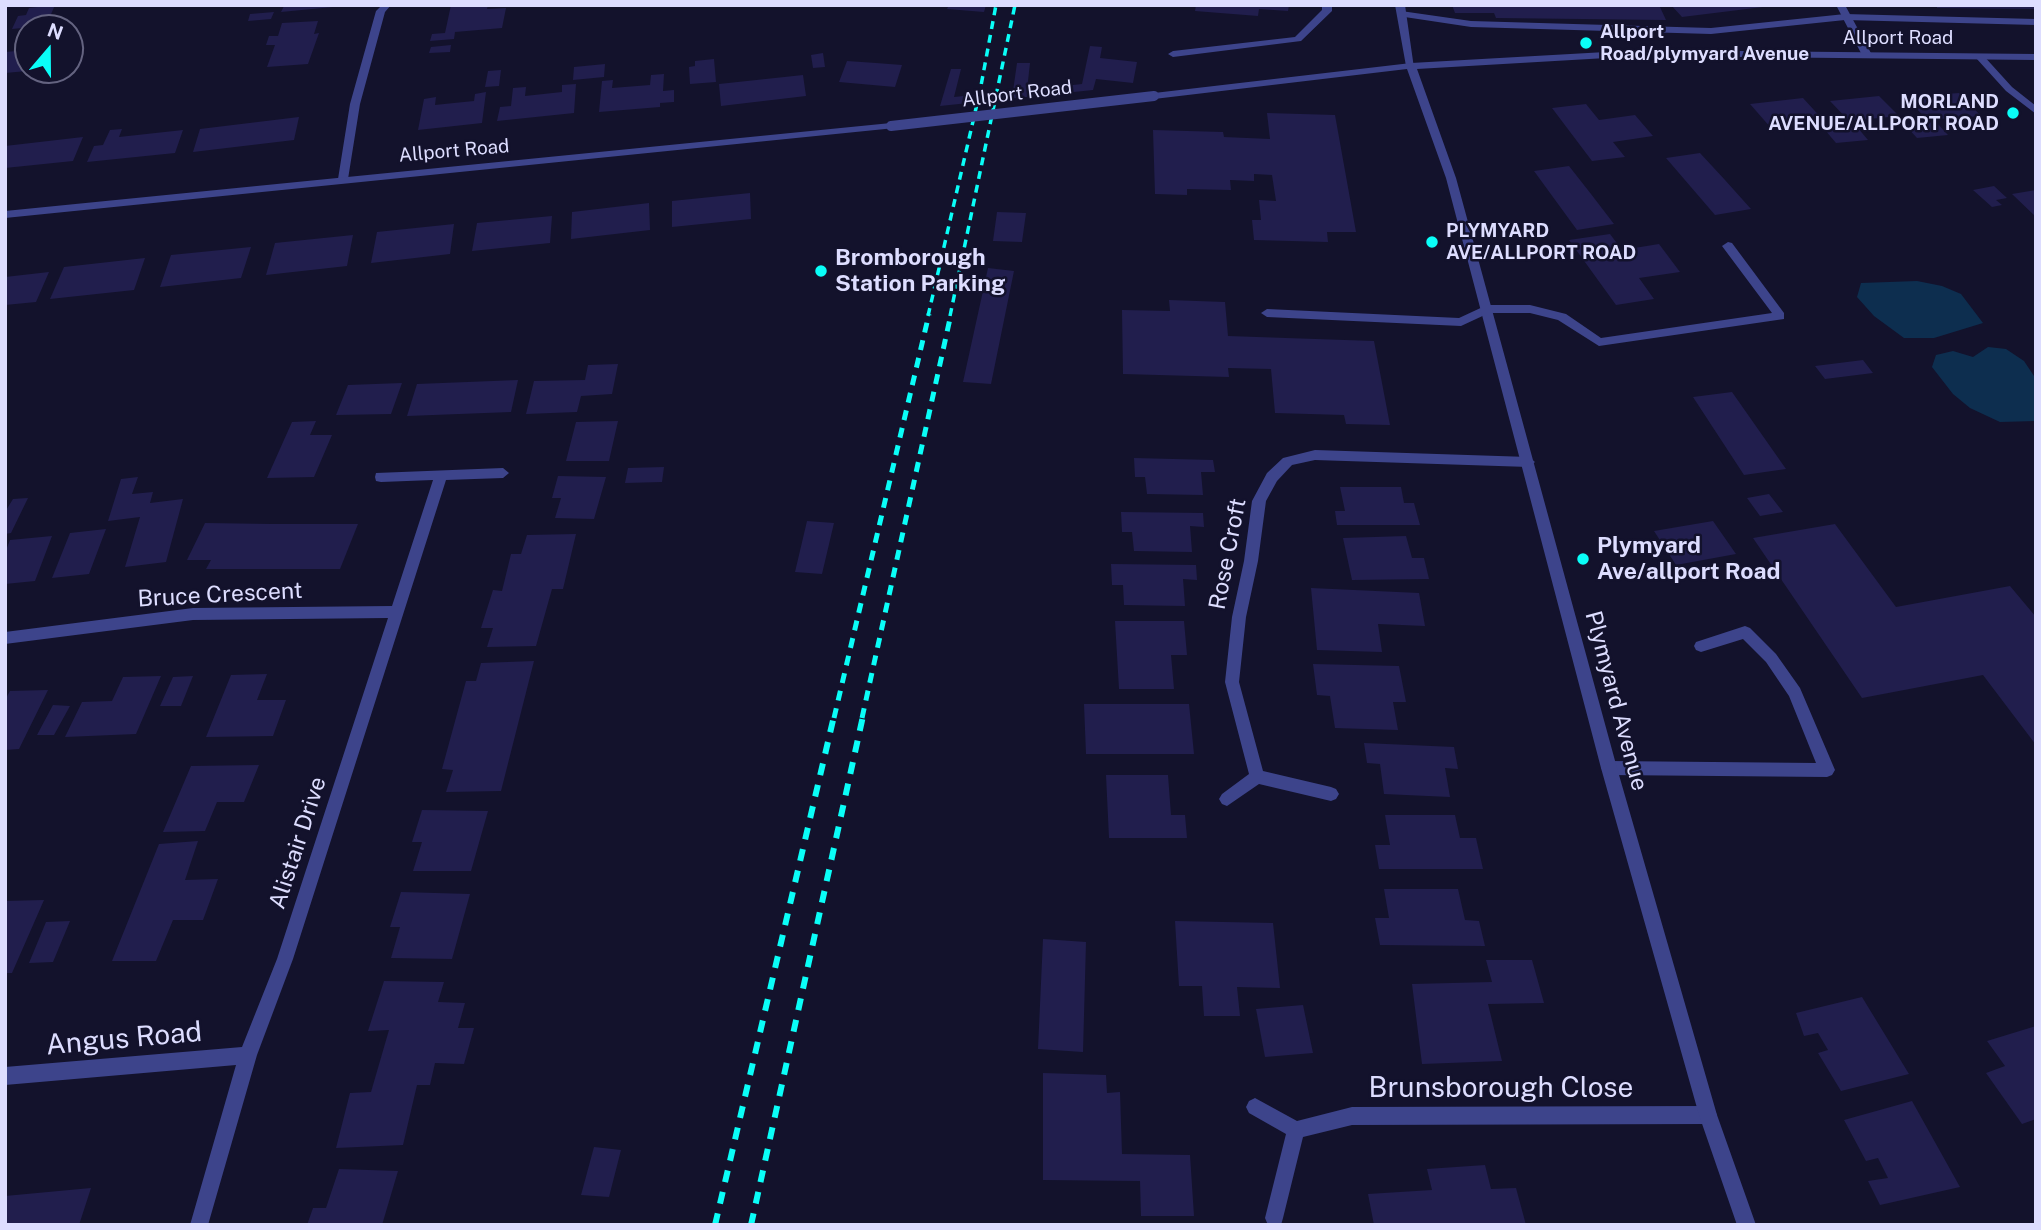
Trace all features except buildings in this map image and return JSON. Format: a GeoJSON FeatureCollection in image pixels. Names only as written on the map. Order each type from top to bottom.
{"type":"FeatureCollection","features":[{"type":"Feature","properties":{"kind":"street"},"geometry":{"type":"LineString","coordinates":[[343,179],[355,104],[372,38],[381,11],[387,5]]}},
{"type":"Feature","properties":{"kind":"street"},"geometry":{"type":"LineString","coordinates":[[1173,54],[1298,39],[1327,11],[1326,5]]}},
{"type":"Feature","properties":{"kind":"street"},"geometry":{"type":"LineString","coordinates":[[1840,5],[1867,55]]}},
{"type":"Feature","properties":{"kind":"street"},"geometry":{"type":"LineString","coordinates":[[1401,10],[1471,24],[1712,31],[1845,16],[2036,22]]}},
{"type":"Feature","properties":{"kind":"street","name":"Plymyard Avenue"},"geometry":{"type":"LineString","coordinates":[[1401,10],[1411,66],[1451,178],[1609,768],[1707,1115],[1747,1225]]}},
{"type":"Feature","properties":{"kind":"street","name":"Allport Road"},"geometry":{"type":"LineString","coordinates":[[5,215],[891,126],[1411,66],[1640,53],[2036,57]]}},
{"type":"Feature","properties":{"kind":"street"},"geometry":{"type":"LineString","coordinates":[[1979,56],[2009,89],[2036,111]]}},
{"type":"Feature","properties":{"kind":"street"},"geometry":{"type":"LineString","coordinates":[[1267,313],[1461,322],[1487,309],[1530,309],[1562,317],[1599,342],[1780,316],[1728,246]]}},
{"type":"Feature","properties":{"kind":"street","name":"Rose Croft"},"geometry":{"type":"LineString","coordinates":[[1257,778],[1232,682],[1239,617],[1251,561],[1259,500],[1272,477],[1288,461],[1315,455],[1529,462]]}},
{"type":"Feature","properties":{"kind":"street"},"geometry":{"type":"LineString","coordinates":[[381,477],[503,473]]}},
{"type":"Feature","properties":{"kind":"street","name":"Alistair Drive"},"geometry":{"type":"LineString","coordinates":[[199,1225],[247,1055],[285,959],[441,475]]}},
{"type":"Feature","properties":{"kind":"street","name":"Bruce Crescent"},"geometry":{"type":"LineString","coordinates":[[5,638],[193,614],[396,612]]}},
{"type":"Feature","properties":{"kind":"street"},"geometry":{"type":"LineString","coordinates":[[1609,768],[1827,770],[1795,693],[1771,658],[1745,632],[1701,646]]}},
{"type":"Feature","properties":{"kind":"street"},"geometry":{"type":"LineString","coordinates":[[1227,799],[1257,778],[1331,794]]}},
{"type":"Feature","properties":{"kind":"street","name":"Angus Road"},"geometry":{"type":"LineString","coordinates":[[5,1076],[247,1055]]}},
{"type":"Feature","properties":{"kind":"street"},"geometry":{"type":"LineString","coordinates":[[1255,1107],[1296,1130],[1274,1219]]}},
{"type":"Feature","properties":{"kind":"street","name":"Brunsborough Close"},"geometry":{"type":"LineString","coordinates":[[1296,1130],[1352,1116],[1707,1115]]}},
{"type":"Feature","properties":{"kind":"water"},"geometry":{"type":"Polygon","coordinates":[[[1917,281],[1942,286],[1961,294],[1983,323],[1934,338],[1904,338],[1874,316],[1857,297],[1861,283],[1917,281]]]}},
{"type":"Feature","properties":{"kind":"water"},"geometry":{"type":"Polygon","coordinates":[[[1988,347],[2006,349],[2024,361],[2036,379],[2036,421],[2000,422],[1970,408],[1953,394],[1932,367],[1936,355],[1953,351],[1973,357],[1988,347]]]}},
{"type":"Feature","properties":{"kind":"railway"},"geometry":{"type":"LineString","coordinates":[[928,316],[980,91],[996,5]]}},
{"type":"Feature","properties":{"kind":"railway"},"geometry":{"type":"LineString","coordinates":[[950,316],[1015,5]]}},
{"type":"Feature","properties":{"kind":"railway"},"geometry":{"type":"LineString","coordinates":[[834,718],[929,314]]}},
{"type":"Feature","properties":{"kind":"railway"},"geometry":{"type":"LineString","coordinates":[[862,718],[951,314]]}},
{"type":"Feature","properties":{"kind":"railway"},"geometry":{"type":"LineString","coordinates":[[715,1225],[834,716]]}},
{"type":"Feature","properties":{"kind":"railway"},"geometry":{"type":"LineString","coordinates":[[751,1225],[863,716]]}},
{"type":"Feature","properties":{"kind":"place","name":"Allport Road/plymyard Avenue"},"geometry":{"type":"Point","coordinates":[1586,43]}},
{"type":"Feature","properties":{"kind":"place","name":"MORLAND AVENUE/ALLPORT ROAD"},"geometry":{"type":"Point","coordinates":[2013,113]}},
{"type":"Feature","properties":{"kind":"place","name":"PLYMYARD AVE/ALLPORT ROAD"},"geometry":{"type":"Point","coordinates":[1432,242]}},
{"type":"Feature","properties":{"kind":"place","name":"Bromborough Station Parking"},"geometry":{"type":"Point","coordinates":[821,271]}},
{"type":"Feature","properties":{"kind":"place","name":"Plymyard Ave/allport Road"},"geometry":{"type":"Point","coordinates":[1583,559]}}]}
